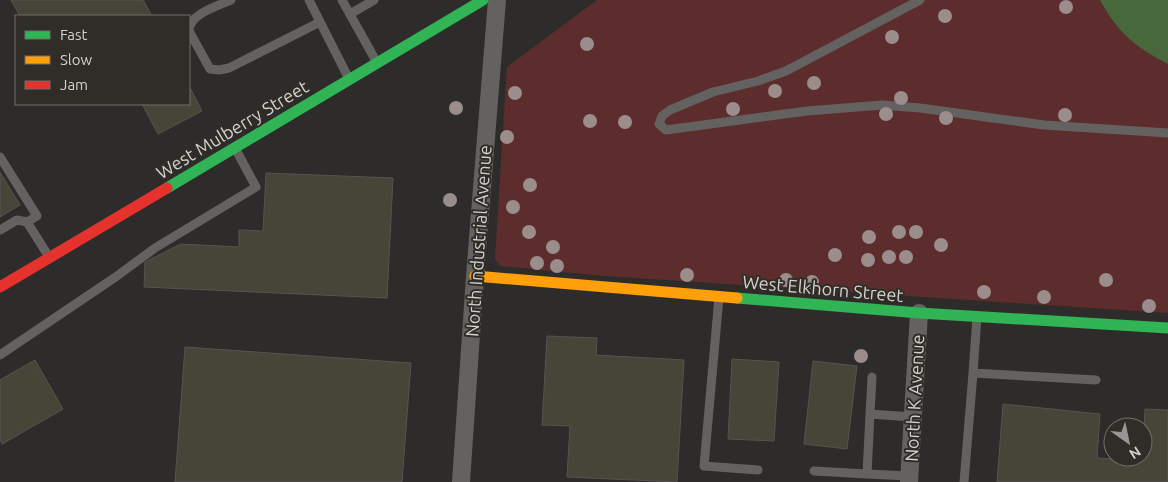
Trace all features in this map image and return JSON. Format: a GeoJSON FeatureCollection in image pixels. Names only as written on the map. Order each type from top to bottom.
{"type":"FeatureCollection","features":[{"type":"Feature","properties":{"kind":"street","name":"West Mulberry Street"},"geometry":{"type":"LineString","coordinates":[[0,287],[483,0]]}},
{"type":"Feature","properties":{"kind":"street","name":"North Industrial Avenue"},"geometry":{"type":"LineString","coordinates":[[461,482],[474,276],[497,0]]}},
{"type":"Feature","properties":{"kind":"street","name":"West Elkhorn Street"},"geometry":{"type":"LineString","coordinates":[[474,276],[919,313],[1168,328]]}},
{"type":"Feature","properties":{"kind":"street","name":"North K Avenue"},"geometry":{"type":"LineString","coordinates":[[909,479],[919,313]]}},
{"type":"Feature","properties":{"kind":"lane"},"geometry":{"type":"LineString","coordinates":[[190,24],[195,18],[231,0]]}},
{"type":"Feature","properties":{"kind":"lane"},"geometry":{"type":"LineString","coordinates":[[309,0],[350,79]]}},
{"type":"Feature","properties":{"kind":"lane"},"geometry":{"type":"LineString","coordinates":[[342,0],[377,63]]}},
{"type":"Feature","properties":{"kind":"lane"},"geometry":{"type":"LineString","coordinates":[[350,14],[374,0]]}},
{"type":"Feature","properties":{"kind":"lane"},"geometry":{"type":"LineString","coordinates":[[920,0],[786,71],[758,81],[713,92],[670,110],[662,116],[659,124],[666,130],[807,111],[882,106],[920,108],[1044,125],[1168,133]]}},
{"type":"Feature","properties":{"kind":"lane"},"geometry":{"type":"LineString","coordinates":[[190,33],[210,69],[219,70],[229,68],[320,22]]}},
{"type":"Feature","properties":{"kind":"lane"},"geometry":{"type":"LineString","coordinates":[[0,355],[117,276],[154,248],[256,186],[235,148]]}},
{"type":"Feature","properties":{"kind":"lane"},"geometry":{"type":"LineString","coordinates":[[0,157],[37,216],[28,222],[17,220],[0,230]]}},
{"type":"Feature","properties":{"kind":"lane"},"geometry":{"type":"LineString","coordinates":[[28,222],[50,258]]}},
{"type":"Feature","properties":{"kind":"lane"},"geometry":{"type":"LineString","coordinates":[[719,297],[704,466],[758,470]]}},
{"type":"Feature","properties":{"kind":"lane"},"geometry":{"type":"LineString","coordinates":[[964,482],[977,317]]}},
{"type":"Feature","properties":{"kind":"lane"},"geometry":{"type":"LineString","coordinates":[[973,373],[1096,380]]}},
{"type":"Feature","properties":{"kind":"lane"},"geometry":{"type":"LineString","coordinates":[[867,474],[872,377]]}},
{"type":"Feature","properties":{"kind":"lane"},"geometry":{"type":"LineString","coordinates":[[870,414],[912,417]]}},
{"type":"Feature","properties":{"kind":"lane"},"geometry":{"type":"LineString","coordinates":[[814,471],[909,479]]}},
{"type":"Feature","properties":{"kind":"shaded area"},"geometry":{"type":"Polygon","coordinates":[[[597,0],[1168,0],[1168,313],[605,276],[500,266],[495,259],[507,67],[597,0]]]}},
{"type":"Feature","properties":{"kind":"shaded area"},"geometry":{"type":"Polygon","coordinates":[[[1100,0],[1168,0],[1168,64],[1128,38],[1114,22],[1100,0]]]}},
{"type":"Feature","properties":{"kind":"building"},"geometry":{"type":"Polygon","coordinates":[[[11,0],[143,0],[151,15],[19,15],[11,0]]]}},
{"type":"Feature","properties":{"kind":"building"},"geometry":{"type":"Polygon","coordinates":[[[190,88],[202,111],[158,134],[143,105],[190,105],[190,88]]]}},
{"type":"Feature","properties":{"kind":"building"},"geometry":{"type":"Polygon","coordinates":[[[0,172],[20,205],[0,217],[0,172]]]}},
{"type":"Feature","properties":{"kind":"building"},"geometry":{"type":"Polygon","coordinates":[[[266,173],[393,178],[387,298],[144,287],[145,262],[181,244],[239,247],[239,230],[263,231],[266,173]]]}},
{"type":"Feature","properties":{"kind":"building"},"geometry":{"type":"Polygon","coordinates":[[[547,336],[597,338],[596,355],[684,360],[677,482],[567,477],[570,426],[542,425],[547,336]]]}},
{"type":"Feature","properties":{"kind":"building"},"geometry":{"type":"Polygon","coordinates":[[[185,347],[411,363],[402,482],[175,482],[185,347]]]}},
{"type":"Feature","properties":{"kind":"building"},"geometry":{"type":"Polygon","coordinates":[[[732,359],[779,362],[774,441],[728,439],[732,359]]]}},
{"type":"Feature","properties":{"kind":"building"},"geometry":{"type":"Polygon","coordinates":[[[35,360],[63,409],[2,444],[0,439],[0,380],[35,360]]]}},
{"type":"Feature","properties":{"kind":"building"},"geometry":{"type":"Polygon","coordinates":[[[813,361],[857,366],[847,449],[804,444],[813,361]]]}},
{"type":"Feature","properties":{"kind":"building"},"geometry":{"type":"Polygon","coordinates":[[[1003,404],[1100,414],[1097,458],[1103,458],[1103,467],[1153,467],[1153,417],[1145,417],[1145,409],[1168,410],[1168,482],[997,482],[1003,404]]]}},
{"type":"Feature","properties":{"kind":"traffic: fast"},"geometry":{"type":"LineString","coordinates":[[167,188],[483,0]]}},
{"type":"Feature","properties":{"kind":"traffic: fast"},"geometry":{"type":"LineString","coordinates":[[737,298],[919,313],[1168,328]]}},
{"type":"Feature","properties":{"kind":"traffic: slow"},"geometry":{"type":"LineString","coordinates":[[475,276],[737,298]]}},
{"type":"Feature","properties":{"kind":"traffic: jam"},"geometry":{"type":"LineString","coordinates":[[0,287],[167,188]]}}]}
